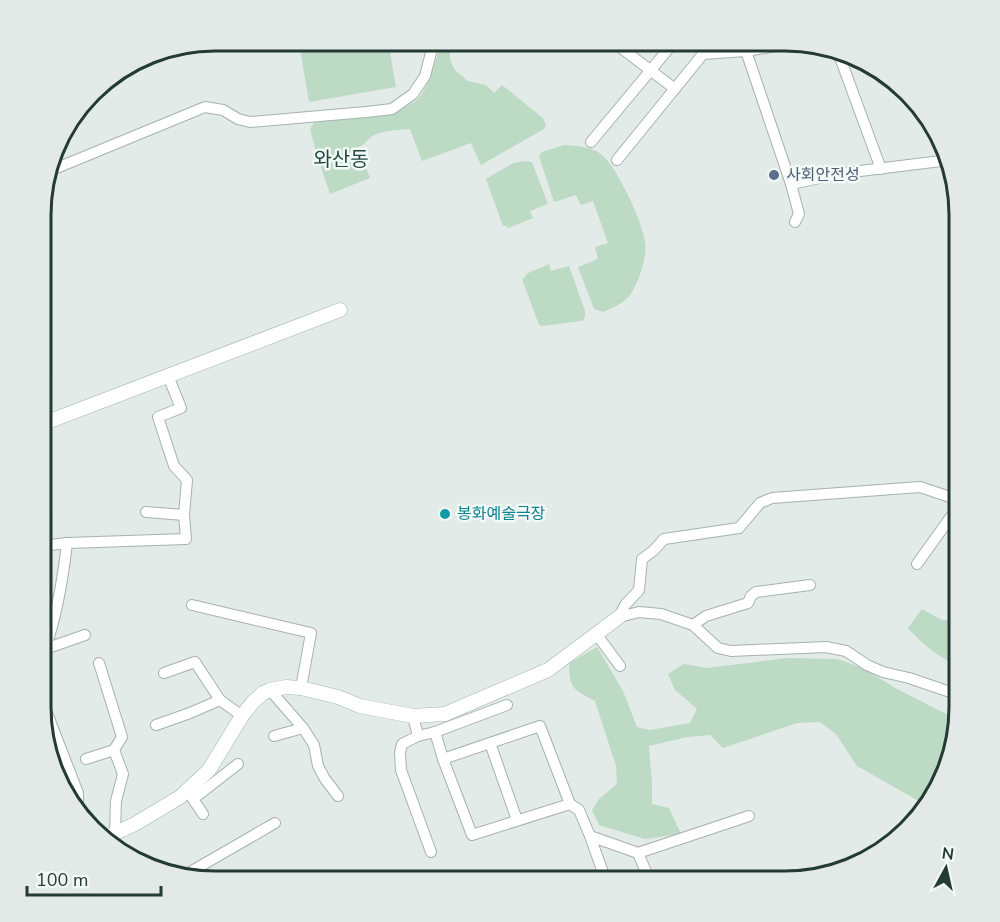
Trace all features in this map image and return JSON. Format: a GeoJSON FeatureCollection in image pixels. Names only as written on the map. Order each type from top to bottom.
{"type":"FeatureCollection","features":[{"type":"Feature","properties":{"kind":"street"},"geometry":{"type":"LineString","coordinates":[[58,167],[205,107],[223,110],[238,119],[250,122],[392,109],[412,94],[425,76],[431,51]]}},
{"type":"Feature","properties":{"kind":"street"},"geometry":{"type":"LineString","coordinates":[[625,51],[675,89]]}},
{"type":"Feature","properties":{"kind":"street"},"geometry":{"type":"LineString","coordinates":[[591,142],[667,51]]}},
{"type":"Feature","properties":{"kind":"street"},"geometry":{"type":"LineString","coordinates":[[617,160],[703,54],[722,51]]}},
{"type":"Feature","properties":{"kind":"street"},"geometry":{"type":"LineString","coordinates":[[749,51],[791,184],[799,214],[795,222]]}},
{"type":"Feature","properties":{"kind":"street"},"geometry":{"type":"LineString","coordinates":[[841,61],[881,169]]}},
{"type":"Feature","properties":{"kind":"street"},"geometry":{"type":"LineString","coordinates":[[791,184],[844,173],[940,161]]}},
{"type":"Feature","properties":{"kind":"street"},"geometry":{"type":"LineString","coordinates":[[51,421],[340,310]]}},
{"type":"Feature","properties":{"kind":"street"},"geometry":{"type":"LineString","coordinates":[[51,545],[186,539],[184,515],[187,480],[174,466],[158,417],[181,408],[168,376]]}},
{"type":"Feature","properties":{"kind":"street"},"geometry":{"type":"LineString","coordinates":[[619,617],[625,605],[639,590],[642,559],[664,539],[739,528],[760,503],[772,498],[920,487],[949,496]]}},
{"type":"Feature","properties":{"kind":"street"},"geometry":{"type":"LineString","coordinates":[[146,512],[184,515]]}},
{"type":"Feature","properties":{"kind":"street"},"geometry":{"type":"LineString","coordinates":[[917,564],[949,524]]}},
{"type":"Feature","properties":{"kind":"street"},"geometry":{"type":"LineString","coordinates":[[51,630],[64,572],[67,543]]}},
{"type":"Feature","properties":{"kind":"street"},"geometry":{"type":"LineString","coordinates":[[693,625],[706,616],[748,603],[756,592],[810,585]]}},
{"type":"Feature","properties":{"kind":"street"},"geometry":{"type":"LineString","coordinates":[[192,605],[311,633],[301,688]]}},
{"type":"Feature","properties":{"kind":"street"},"geometry":{"type":"LineString","coordinates":[[190,794],[209,770],[242,716],[253,702],[270,690],[286,687],[301,688],[360,705],[412,716],[445,714],[548,670],[619,617],[639,612],[662,614],[693,625],[718,648],[730,651],[826,647],[846,651],[867,665],[883,672],[949,691]]}},
{"type":"Feature","properties":{"kind":"street"},"geometry":{"type":"LineString","coordinates":[[597,634],[620,666]]}},
{"type":"Feature","properties":{"kind":"street"},"geometry":{"type":"LineString","coordinates":[[51,647],[85,635]]}},
{"type":"Feature","properties":{"kind":"street"},"geometry":{"type":"LineString","coordinates":[[164,673],[195,662],[220,700],[242,716]]}},
{"type":"Feature","properties":{"kind":"street"},"geometry":{"type":"LineString","coordinates":[[86,759],[114,750],[122,737],[99,663]]}},
{"type":"Feature","properties":{"kind":"street"},"geometry":{"type":"LineString","coordinates":[[270,690],[303,728],[314,745],[318,766],[324,779],[338,796]]}},
{"type":"Feature","properties":{"kind":"street"},"geometry":{"type":"LineString","coordinates":[[156,725],[220,700]]}},
{"type":"Feature","properties":{"kind":"street"},"geometry":{"type":"LineString","coordinates":[[431,852],[401,770],[402,744],[418,736],[435,732],[507,705]]}},
{"type":"Feature","properties":{"kind":"street"},"geometry":{"type":"LineString","coordinates":[[412,716],[418,736]]}},
{"type":"Feature","properties":{"kind":"street"},"geometry":{"type":"LineString","coordinates":[[443,759],[540,726],[570,804],[579,810],[602,871]]}},
{"type":"Feature","properties":{"kind":"street"},"geometry":{"type":"LineString","coordinates":[[274,736],[303,728]]}},
{"type":"Feature","properties":{"kind":"street"},"geometry":{"type":"LineString","coordinates":[[435,732],[472,835],[570,804]]}},
{"type":"Feature","properties":{"kind":"street"},"geometry":{"type":"LineString","coordinates":[[54,736],[78,796]]}},
{"type":"Feature","properties":{"kind":"street"},"geometry":{"type":"LineString","coordinates":[[490,743],[517,820]]}},
{"type":"Feature","properties":{"kind":"street"},"geometry":{"type":"LineString","coordinates":[[111,833],[123,774],[114,750]]}},
{"type":"Feature","properties":{"kind":"street"},"geometry":{"type":"LineString","coordinates":[[112,835],[180,797],[190,794],[238,764]]}},
{"type":"Feature","properties":{"kind":"street"},"geometry":{"type":"LineString","coordinates":[[190,794],[203,814]]}},
{"type":"Feature","properties":{"kind":"street"},"geometry":{"type":"LineString","coordinates":[[590,836],[638,853],[749,816]]}},
{"type":"Feature","properties":{"kind":"street"},"geometry":{"type":"LineString","coordinates":[[193,869],[275,823]]}},
{"type":"Feature","properties":{"kind":"street"},"geometry":{"type":"LineString","coordinates":[[638,853],[646,871]]}},
{"type":"Feature","properties":{"kind":"green space"},"geometry":{"type":"Polygon","coordinates":[[[300,51],[390,51],[396,87],[309,102],[300,51]]]}},
{"type":"Feature","properties":{"kind":"green space"},"geometry":{"type":"Polygon","coordinates":[[[439,51],[450,51],[450,60],[455,70],[468,81],[486,85],[494,93],[502,85],[543,118],[546,125],[544,129],[481,165],[471,143],[422,161],[410,129],[378,133],[358,147],[370,178],[330,194],[310,129],[314,122],[384,114],[398,110],[418,99],[431,75],[439,51]]]}},
{"type":"Feature","properties":{"kind":"green space"},"geometry":{"type":"Polygon","coordinates":[[[564,145],[590,148],[607,160],[628,195],[644,236],[646,248],[644,262],[633,290],[628,298],[603,312],[594,309],[578,267],[598,259],[595,247],[608,243],[593,201],[581,205],[576,195],[554,202],[539,156],[542,152],[564,145]]]}},
{"type":"Feature","properties":{"kind":"green space"},"geometry":{"type":"Polygon","coordinates":[[[532,162],[548,204],[530,211],[533,218],[508,228],[503,226],[486,179],[513,163],[532,162]]]}},
{"type":"Feature","properties":{"kind":"green space"},"geometry":{"type":"Polygon","coordinates":[[[549,264],[551,271],[569,266],[585,311],[582,321],[539,325],[522,279],[526,274],[549,264]]]}},
{"type":"Feature","properties":{"kind":"green space"},"geometry":{"type":"Polygon","coordinates":[[[922,609],[942,620],[949,620],[949,661],[931,650],[908,628],[922,609]]]}},
{"type":"Feature","properties":{"kind":"green space"},"geometry":{"type":"Polygon","coordinates":[[[597,647],[623,691],[637,727],[650,730],[690,723],[697,709],[675,690],[668,674],[684,664],[707,668],[787,658],[837,659],[863,668],[897,689],[948,715],[946,739],[932,780],[919,801],[857,766],[836,734],[820,722],[797,723],[723,748],[710,735],[687,737],[649,746],[652,804],[669,808],[681,834],[645,839],[599,825],[592,810],[599,799],[617,784],[616,766],[595,701],[577,691],[571,683],[569,663],[597,647]]]}},
{"type":"Feature","properties":{"kind":"place","name":"사회안전성"},"geometry":{"type":"Point","coordinates":[774,175]}},
{"type":"Feature","properties":{"kind":"place","name":"봉화예술극장"},"geometry":{"type":"Point","coordinates":[445,514]}},
{"type":"Feature","properties":{"kind":"district","name":"와산동"},"geometry":{"type":"Point","coordinates":[341,159]}}]}
